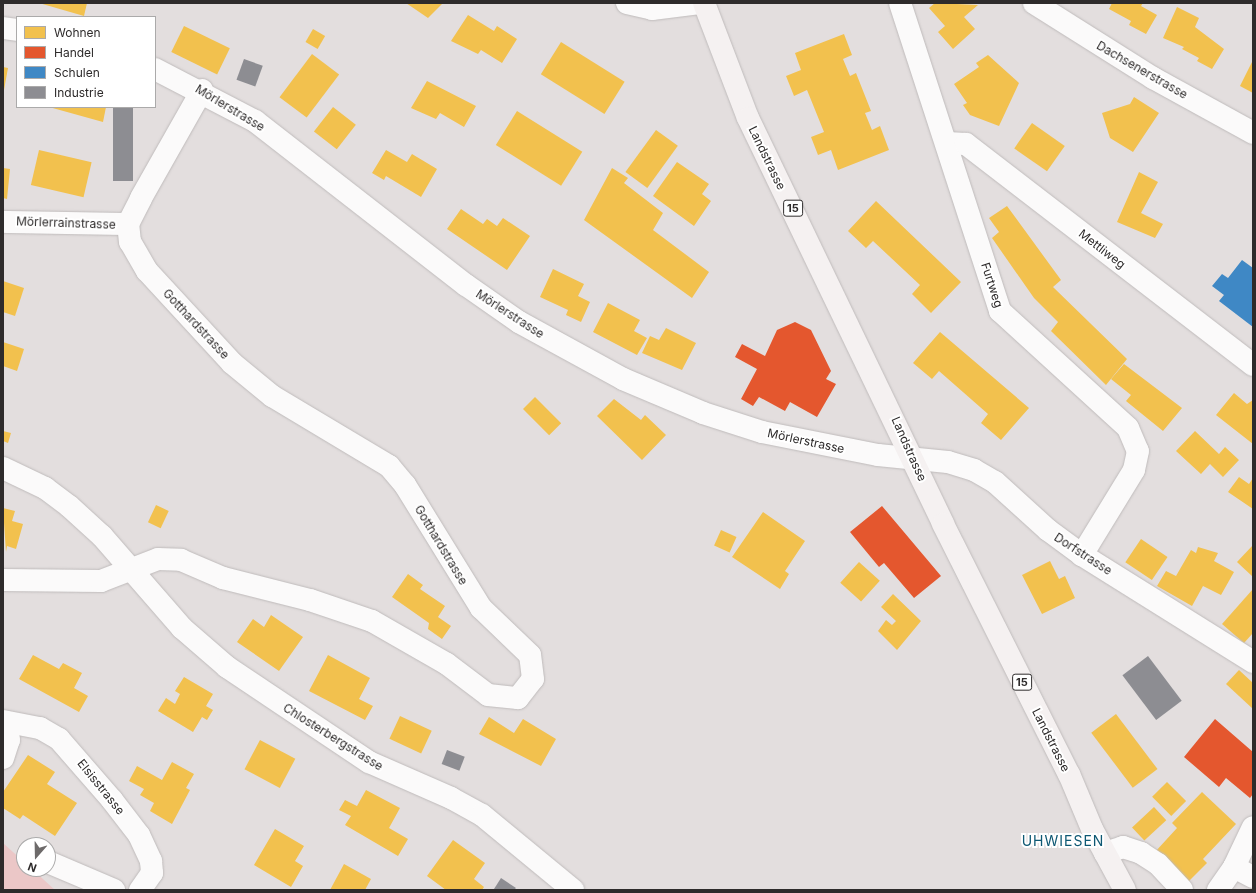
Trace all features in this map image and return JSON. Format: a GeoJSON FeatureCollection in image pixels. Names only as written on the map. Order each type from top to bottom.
{"type":"FeatureCollection","features":[{"type":"Feature","properties":{"kind":"main road","name":"Landstrasse"},"geometry":{"type":"LineString","coordinates":[[704,3],[748,118],[1105,854],[1125,890]]}},
{"type":"Feature","properties":{"kind":"street"},"geometry":{"type":"LineString","coordinates":[[628,3],[652,9],[700,3]]}},
{"type":"Feature","properties":{"kind":"street","name":"Furtweg"},"geometry":{"type":"LineString","coordinates":[[900,3],[947,143],[1000,311],[1128,428],[1138,451],[1134,470],[1082,554]]}},
{"type":"Feature","properties":{"kind":"street","name":"Dachsenerstrasse"},"geometry":{"type":"LineString","coordinates":[[1034,3],[1154,78],[1253,133]]}},
{"type":"Feature","properties":{"kind":"street"},"geometry":{"type":"LineString","coordinates":[[3,28],[16,30]]}},
{"type":"Feature","properties":{"kind":"street","name":"Mörlerstrasse"},"geometry":{"type":"LineString","coordinates":[[156,69],[202,90],[256,121],[519,322],[623,379],[704,413],[762,432],[913,459]]}},
{"type":"Feature","properties":{"kind":"street"},"geometry":{"type":"LineString","coordinates":[[128,224],[202,90]]}},
{"type":"Feature","properties":{"kind":"street","name":"Mettliweg"},"geometry":{"type":"LineString","coordinates":[[947,143],[966,144],[1253,365]]}},
{"type":"Feature","properties":{"kind":"street","name":"Mörlerrainstrasse"},"geometry":{"type":"LineString","coordinates":[[3,222],[128,224]]}},
{"type":"Feature","properties":{"kind":"street","name":"Gotthardstrasse"},"geometry":{"type":"LineString","coordinates":[[128,224],[130,242],[146,271],[232,363],[272,396],[389,466],[405,485],[481,608],[530,656],[533,679],[518,698],[499,698],[488,695],[398,634],[345,610],[246,585],[181,560],[158,559],[133,570]]}},
{"type":"Feature","properties":{"kind":"street","name":"Dorfstrasse"},"geometry":{"type":"LineString","coordinates":[[913,459],[948,462],[974,470],[1082,554],[1253,662]]}},
{"type":"Feature","properties":{"kind":"street","name":"Chlosterbergstrasse"},"geometry":{"type":"LineString","coordinates":[[3,468],[45,488],[69,506],[133,570],[182,628],[251,685],[369,762],[451,798],[482,815],[573,890]]}},
{"type":"Feature","properties":{"kind":"street"},"geometry":{"type":"LineString","coordinates":[[3,580],[81,582],[101,581],[133,570]]}},
{"type":"Feature","properties":{"kind":"street"},"geometry":{"type":"LineString","coordinates":[[3,758],[9,740],[5,722]]}},
{"type":"Feature","properties":{"kind":"street","name":"Elsisstrasse"},"geometry":{"type":"LineString","coordinates":[[5,722],[40,728],[59,739],[112,800],[139,835],[151,861],[152,873],[140,890]]}},
{"type":"Feature","properties":{"kind":"street"},"geometry":{"type":"LineString","coordinates":[[1218,890],[1234,867],[1253,827]]}},
{"type":"Feature","properties":{"kind":"street"},"geometry":{"type":"LineString","coordinates":[[1105,854],[1123,848],[1141,853],[1158,864],[1182,890]]}},
{"type":"Feature","properties":{"kind":"street"},"geometry":{"type":"LineString","coordinates":[[56,865],[114,890]]}},
{"type":"Feature","properties":{"kind":"street"},"geometry":{"type":"LineString","coordinates":[[1234,867],[1253,877]]}},
{"type":"Feature","properties":{"kind":"shaded area"},"geometry":{"type":"Polygon","coordinates":[[[3,843],[16,855],[16,877],[41,877],[55,890],[3,890],[3,843]]]}},
{"type":"Feature","properties":{"kind":"building: Wohnen"},"geometry":{"type":"Polygon","coordinates":[[[39,3],[87,3],[84,16],[39,3]]]}},
{"type":"Feature","properties":{"kind":"building: Wohnen"},"geometry":{"type":"Polygon","coordinates":[[[406,3],[443,3],[428,18],[406,3]]]}},
{"type":"Feature","properties":{"kind":"building: Wohnen"},"geometry":{"type":"Polygon","coordinates":[[[935,3],[978,5],[964,17],[975,29],[953,49],[938,32],[945,26],[929,8],[935,3]]]}},
{"type":"Feature","properties":{"kind":"building: Wohnen"},"geometry":{"type":"Polygon","coordinates":[[[1112,3],[1143,3],[1141,6],[1157,15],[1146,34],[1129,25],[1131,21],[1109,9],[1112,3]]]}},
{"type":"Feature","properties":{"kind":"building: Wohnen"},"geometry":{"type":"Polygon","coordinates":[[[1177,7],[1199,18],[1195,27],[1224,49],[1212,69],[1197,61],[1199,58],[1182,49],[1184,47],[1163,38],[1177,7]]]}},
{"type":"Feature","properties":{"kind":"building: Wohnen"},"geometry":{"type":"Polygon","coordinates":[[[468,15],[494,31],[497,26],[517,39],[502,63],[481,50],[478,54],[451,41],[468,15]]]}},
{"type":"Feature","properties":{"kind":"building: Wohnen"},"geometry":{"type":"Polygon","coordinates":[[[184,26],[230,48],[217,74],[171,52],[184,26]]]}},
{"type":"Feature","properties":{"kind":"building: Wohnen"},"geometry":{"type":"Polygon","coordinates":[[[313,29],[325,36],[318,49],[306,42],[313,29]]]}},
{"type":"Feature","properties":{"kind":"building: Wohnen"},"geometry":{"type":"Polygon","coordinates":[[[844,34],[852,55],[843,59],[850,76],[856,73],[871,111],[865,113],[872,130],[880,126],[889,150],[838,170],[831,150],[818,155],[811,137],[824,132],[807,90],[794,96],[786,76],[801,70],[795,53],[844,34]]]}},
{"type":"Feature","properties":{"kind":"building: Wohnen"},"geometry":{"type":"Polygon","coordinates":[[[561,42],[625,82],[604,114],[541,74],[561,42]]]}},
{"type":"Feature","properties":{"kind":"building: Wohnen"},"geometry":{"type":"Polygon","coordinates":[[[312,54],[339,74],[307,118],[280,97],[312,54]]]}},
{"type":"Feature","properties":{"kind":"building: Wohnen"},"geometry":{"type":"Polygon","coordinates":[[[988,55],[1019,83],[999,126],[970,115],[963,105],[967,103],[954,84],[979,67],[976,63],[988,55]]]}},
{"type":"Feature","properties":{"kind":"building: Wohnen"},"geometry":{"type":"Polygon","coordinates":[[[1253,60],[1253,93],[1240,86],[1253,60]]]}},
{"type":"Feature","properties":{"kind":"building: Wohnen"},"geometry":{"type":"Polygon","coordinates":[[[3,67],[8,68],[4,90],[3,89],[3,67]]]}},
{"type":"Feature","properties":{"kind":"building: Wohnen"},"geometry":{"type":"Polygon","coordinates":[[[427,81],[476,106],[464,127],[440,113],[436,119],[411,108],[427,81]]]}},
{"type":"Feature","properties":{"kind":"building: Wohnen"},"geometry":{"type":"Polygon","coordinates":[[[1134,97],[1159,113],[1133,152],[1110,138],[1102,113],[1130,104],[1134,97]]]}},
{"type":"Feature","properties":{"kind":"building: Wohnen"},"geometry":{"type":"Polygon","coordinates":[[[333,107],[356,125],[337,149],[314,131],[333,107]]]}},
{"type":"Feature","properties":{"kind":"building: Wohnen"},"geometry":{"type":"Polygon","coordinates":[[[53,108],[106,108],[103,122],[53,108]]]}},
{"type":"Feature","properties":{"kind":"building: Wohnen"},"geometry":{"type":"Polygon","coordinates":[[[517,111],[582,152],[561,186],[496,145],[517,111]]]}},
{"type":"Feature","properties":{"kind":"building: Wohnen"},"geometry":{"type":"Polygon","coordinates":[[[1032,123],[1065,146],[1047,171],[1014,148],[1032,123]]]}},
{"type":"Feature","properties":{"kind":"building: Wohnen"},"geometry":{"type":"Polygon","coordinates":[[[656,130],[678,146],[647,188],[625,172],[656,130]]]}},
{"type":"Feature","properties":{"kind":"building: Wohnen"},"geometry":{"type":"Polygon","coordinates":[[[39,150],[92,162],[84,197],[31,185],[39,150]]]}},
{"type":"Feature","properties":{"kind":"building: Wohnen"},"geometry":{"type":"Polygon","coordinates":[[[386,150],[407,162],[412,154],[437,169],[421,197],[386,176],[384,180],[372,173],[386,150]]]}},
{"type":"Feature","properties":{"kind":"building: Wohnen"},"geometry":{"type":"Polygon","coordinates":[[[677,162],[709,184],[702,194],[711,201],[694,226],[653,196],[677,162]]]}},
{"type":"Feature","properties":{"kind":"building: Wohnen"},"geometry":{"type":"Polygon","coordinates":[[[3,168],[10,169],[7,199],[3,198],[3,168]]]}},
{"type":"Feature","properties":{"kind":"building: Wohnen"},"geometry":{"type":"Polygon","coordinates":[[[612,168],[628,178],[624,183],[663,213],[653,230],[709,272],[692,298],[584,220],[612,168]]]}},
{"type":"Feature","properties":{"kind":"building: Wohnen"},"geometry":{"type":"Polygon","coordinates":[[[1139,172],[1158,182],[1141,213],[1163,224],[1155,238],[1117,222],[1139,172]]]}},
{"type":"Feature","properties":{"kind":"building: Wohnen"},"geometry":{"type":"Polygon","coordinates":[[[876,201],[961,282],[931,313],[912,294],[920,285],[873,241],[866,248],[848,231],[876,201]]]}},
{"type":"Feature","properties":{"kind":"building: Wohnen"},"geometry":{"type":"Polygon","coordinates":[[[1007,206],[1061,280],[1053,287],[1127,359],[1106,385],[1051,331],[1058,322],[1034,298],[992,238],[999,232],[989,218],[1007,206]]]}},
{"type":"Feature","properties":{"kind":"building: Wohnen"},"geometry":{"type":"Polygon","coordinates":[[[461,209],[483,224],[487,219],[497,226],[503,218],[530,236],[507,270],[447,229],[461,209]]]}},
{"type":"Feature","properties":{"kind":"building: Wohnen"},"geometry":{"type":"Polygon","coordinates":[[[553,269],[584,284],[578,296],[590,302],[581,322],[566,315],[568,310],[540,297],[553,269]]]}},
{"type":"Feature","properties":{"kind":"building: Wohnen"},"geometry":{"type":"Polygon","coordinates":[[[3,281],[24,288],[15,316],[3,312],[3,281]]]}},
{"type":"Feature","properties":{"kind":"building: Wohnen"},"geometry":{"type":"Polygon","coordinates":[[[608,303],[640,320],[634,331],[647,338],[637,355],[593,332],[608,303]]]}},
{"type":"Feature","properties":{"kind":"building: Wohnen"},"geometry":{"type":"Polygon","coordinates":[[[666,328],[696,343],[682,370],[642,353],[650,336],[659,340],[666,328]]]}},
{"type":"Feature","properties":{"kind":"building: Wohnen"},"geometry":{"type":"Polygon","coordinates":[[[940,332],[1029,408],[1001,440],[981,423],[988,414],[939,371],[932,379],[913,363],[940,332]]]}},
{"type":"Feature","properties":{"kind":"building: Wohnen"},"geometry":{"type":"Polygon","coordinates":[[[3,342],[24,349],[17,371],[3,366],[3,342]]]}},
{"type":"Feature","properties":{"kind":"building: Wohnen"},"geometry":{"type":"Polygon","coordinates":[[[1124,364],[1182,408],[1163,431],[1126,401],[1131,395],[1111,379],[1124,364]]]}},
{"type":"Feature","properties":{"kind":"building: Wohnen"},"geometry":{"type":"Polygon","coordinates":[[[1234,393],[1247,404],[1253,400],[1253,444],[1216,415],[1234,393]]]}},
{"type":"Feature","properties":{"kind":"building: Wohnen"},"geometry":{"type":"Polygon","coordinates":[[[535,397],[561,423],[549,435],[523,409],[535,397]]]}},
{"type":"Feature","properties":{"kind":"building: Wohnen"},"geometry":{"type":"Polygon","coordinates":[[[614,399],[641,420],[645,415],[666,435],[642,460],[597,416],[614,399]]]}},
{"type":"Feature","properties":{"kind":"building: Wohnen"},"geometry":{"type":"Polygon","coordinates":[[[3,431],[11,433],[8,443],[3,441],[3,431]]]}},
{"type":"Feature","properties":{"kind":"building: Wohnen"},"geometry":{"type":"Polygon","coordinates":[[[1195,431],[1219,454],[1225,447],[1239,460],[1223,477],[1210,464],[1201,474],[1176,451],[1195,431]]]}},
{"type":"Feature","properties":{"kind":"building: Wohnen"},"geometry":{"type":"Polygon","coordinates":[[[1239,477],[1249,484],[1253,478],[1253,509],[1228,492],[1239,477]]]}},
{"type":"Feature","properties":{"kind":"building: Wohnen"},"geometry":{"type":"Polygon","coordinates":[[[156,505],[169,511],[161,528],[148,522],[156,505]]]}},
{"type":"Feature","properties":{"kind":"building: Wohnen"},"geometry":{"type":"Polygon","coordinates":[[[3,508],[15,511],[12,521],[23,524],[16,549],[7,546],[6,552],[3,508]]]}},
{"type":"Feature","properties":{"kind":"building: Wohnen"},"geometry":{"type":"Polygon","coordinates":[[[763,512],[805,541],[785,571],[789,574],[780,589],[732,557],[763,512]]]}},
{"type":"Feature","properties":{"kind":"building: Wohnen"},"geometry":{"type":"Polygon","coordinates":[[[721,530],[737,537],[730,552],[714,546],[721,530]]]}},
{"type":"Feature","properties":{"kind":"building: Wohnen"},"geometry":{"type":"Polygon","coordinates":[[[1141,539],[1168,557],[1152,580],[1125,562],[1141,539]]]}},
{"type":"Feature","properties":{"kind":"building: Wohnen"},"geometry":{"type":"Polygon","coordinates":[[[1253,545],[1253,577],[1237,562],[1253,545]]]}},
{"type":"Feature","properties":{"kind":"building: Wohnen"},"geometry":{"type":"Polygon","coordinates":[[[1198,547],[1218,553],[1214,561],[1234,572],[1221,595],[1203,586],[1192,606],[1157,586],[1166,571],[1176,576],[1191,550],[1196,553],[1198,547]]]}},
{"type":"Feature","properties":{"kind":"building: Wohnen"},"geometry":{"type":"Polygon","coordinates":[[[1050,561],[1059,579],[1065,576],[1075,598],[1042,614],[1022,575],[1050,561]]]}},
{"type":"Feature","properties":{"kind":"building: Wohnen"},"geometry":{"type":"Polygon","coordinates":[[[859,562],[880,581],[861,602],[840,583],[859,562]]]}},
{"type":"Feature","properties":{"kind":"building: Wohnen"},"geometry":{"type":"Polygon","coordinates":[[[408,574],[423,585],[420,589],[445,606],[438,617],[451,626],[442,639],[428,629],[429,623],[392,597],[408,574]]]}},
{"type":"Feature","properties":{"kind":"building: Wohnen"},"geometry":{"type":"Polygon","coordinates":[[[1253,589],[1253,633],[1244,643],[1222,624],[1253,589]]]}},
{"type":"Feature","properties":{"kind":"building: Wohnen"},"geometry":{"type":"Polygon","coordinates":[[[893,594],[921,621],[897,650],[878,631],[886,620],[892,625],[896,621],[881,607],[893,594]]]}},
{"type":"Feature","properties":{"kind":"building: Wohnen"},"geometry":{"type":"Polygon","coordinates":[[[271,615],[303,637],[279,671],[237,642],[253,619],[264,627],[271,615]]]}},
{"type":"Feature","properties":{"kind":"building: Wohnen"},"geometry":{"type":"Polygon","coordinates":[[[33,655],[59,669],[63,663],[82,673],[74,688],[88,696],[79,712],[19,679],[33,655]]]}},
{"type":"Feature","properties":{"kind":"building: Wohnen"},"geometry":{"type":"Polygon","coordinates":[[[328,655],[370,678],[359,699],[373,706],[365,720],[309,691],[328,655]]]}},
{"type":"Feature","properties":{"kind":"building: Wohnen"},"geometry":{"type":"Polygon","coordinates":[[[1239,670],[1253,683],[1253,709],[1226,684],[1239,670]]]}},
{"type":"Feature","properties":{"kind":"building: Wohnen"},"geometry":{"type":"Polygon","coordinates":[[[184,677],[213,694],[206,706],[213,710],[207,720],[202,717],[193,732],[158,711],[166,698],[175,704],[180,694],[175,691],[184,677]]]}},
{"type":"Feature","properties":{"kind":"building: Wohnen"},"geometry":{"type":"Polygon","coordinates":[[[1116,714],[1158,769],[1133,788],[1091,733],[1116,714]]]}},
{"type":"Feature","properties":{"kind":"building: Wohnen"},"geometry":{"type":"Polygon","coordinates":[[[400,716],[432,731],[421,753],[389,739],[400,716]]]}},
{"type":"Feature","properties":{"kind":"building: Wohnen"},"geometry":{"type":"Polygon","coordinates":[[[489,717],[514,733],[523,719],[556,739],[541,766],[479,734],[489,717]]]}},
{"type":"Feature","properties":{"kind":"building: Wohnen"},"geometry":{"type":"Polygon","coordinates":[[[260,740],[295,759],[280,788],[245,769],[260,740]]]}},
{"type":"Feature","properties":{"kind":"building: Wohnen"},"geometry":{"type":"Polygon","coordinates":[[[28,755],[55,772],[47,784],[77,803],[55,836],[23,815],[20,819],[3,808],[3,792],[28,755]]]}},
{"type":"Feature","properties":{"kind":"building: Wohnen"},"geometry":{"type":"Polygon","coordinates":[[[172,762],[194,774],[186,788],[190,790],[172,824],[150,811],[154,803],[140,795],[144,789],[129,781],[137,766],[162,780],[172,762]]]}},
{"type":"Feature","properties":{"kind":"building: Wohnen"},"geometry":{"type":"Polygon","coordinates":[[[1167,782],[1186,801],[1171,816],[1152,797],[1167,782]]]}},
{"type":"Feature","properties":{"kind":"building: Wohnen"},"geometry":{"type":"Polygon","coordinates":[[[366,790],[400,808],[389,828],[408,839],[398,856],[345,825],[351,816],[339,810],[345,800],[357,806],[366,790]]]}},
{"type":"Feature","properties":{"kind":"building: Wohnen"},"geometry":{"type":"Polygon","coordinates":[[[1202,792],[1236,824],[1203,859],[1207,863],[1188,882],[1155,852],[1177,828],[1172,823],[1202,792]]]}},
{"type":"Feature","properties":{"kind":"building: Wohnen"},"geometry":{"type":"Polygon","coordinates":[[[1154,807],[1166,820],[1144,841],[1132,827],[1154,807]]]}},
{"type":"Feature","properties":{"kind":"building: Wohnen"},"geometry":{"type":"Polygon","coordinates":[[[275,829],[304,846],[295,861],[303,866],[291,887],[254,865],[275,829]]]}},
{"type":"Feature","properties":{"kind":"building: Wohnen"},"geometry":{"type":"Polygon","coordinates":[[[453,840],[485,863],[474,879],[484,887],[482,890],[446,890],[427,876],[453,840]]]}},
{"type":"Feature","properties":{"kind":"building: Wohnen"},"geometry":{"type":"Polygon","coordinates":[[[344,864],[371,879],[365,890],[330,890],[344,864]]]}},
{"type":"Feature","properties":{"kind":"building: Handel"},"geometry":{"type":"Polygon","coordinates":[[[795,322],[811,330],[831,371],[826,379],[836,384],[817,417],[790,402],[785,411],[759,397],[753,406],[741,399],[757,369],[735,357],[742,344],[765,356],[777,330],[795,322]]]}},
{"type":"Feature","properties":{"kind":"building: Handel"},"geometry":{"type":"Polygon","coordinates":[[[882,506],[941,576],[914,598],[884,563],[879,567],[850,532],[882,506]]]}},
{"type":"Feature","properties":{"kind":"building: Handel"},"geometry":{"type":"Polygon","coordinates":[[[1215,719],[1253,752],[1253,794],[1250,798],[1226,778],[1219,787],[1184,757],[1215,719]]]}},
{"type":"Feature","properties":{"kind":"building: Schulen"},"geometry":{"type":"Polygon","coordinates":[[[1242,260],[1253,268],[1253,327],[1219,301],[1224,295],[1212,286],[1222,274],[1228,278],[1242,260]]]}},
{"type":"Feature","properties":{"kind":"building: Industrie"},"geometry":{"type":"Polygon","coordinates":[[[244,59],[263,66],[255,87],[236,80],[244,59]]]}},
{"type":"Feature","properties":{"kind":"building: Industrie"},"geometry":{"type":"Polygon","coordinates":[[[113,108],[133,108],[133,181],[113,181],[113,108]]]}},
{"type":"Feature","properties":{"kind":"building: Industrie"},"geometry":{"type":"Polygon","coordinates":[[[1148,656],[1182,701],[1156,720],[1122,675],[1148,656]]]}},
{"type":"Feature","properties":{"kind":"building: Industrie"},"geometry":{"type":"Polygon","coordinates":[[[447,750],[465,757],[459,771],[442,764],[447,750]]]}},
{"type":"Feature","properties":{"kind":"building: Industrie"},"geometry":{"type":"Polygon","coordinates":[[[501,878],[516,888],[514,890],[494,889],[501,878]]]}},
{"type":"Feature","properties":{"kind":"district","name":"UHWIESEN"},"geometry":{"type":"Point","coordinates":[1063,841]}}]}
